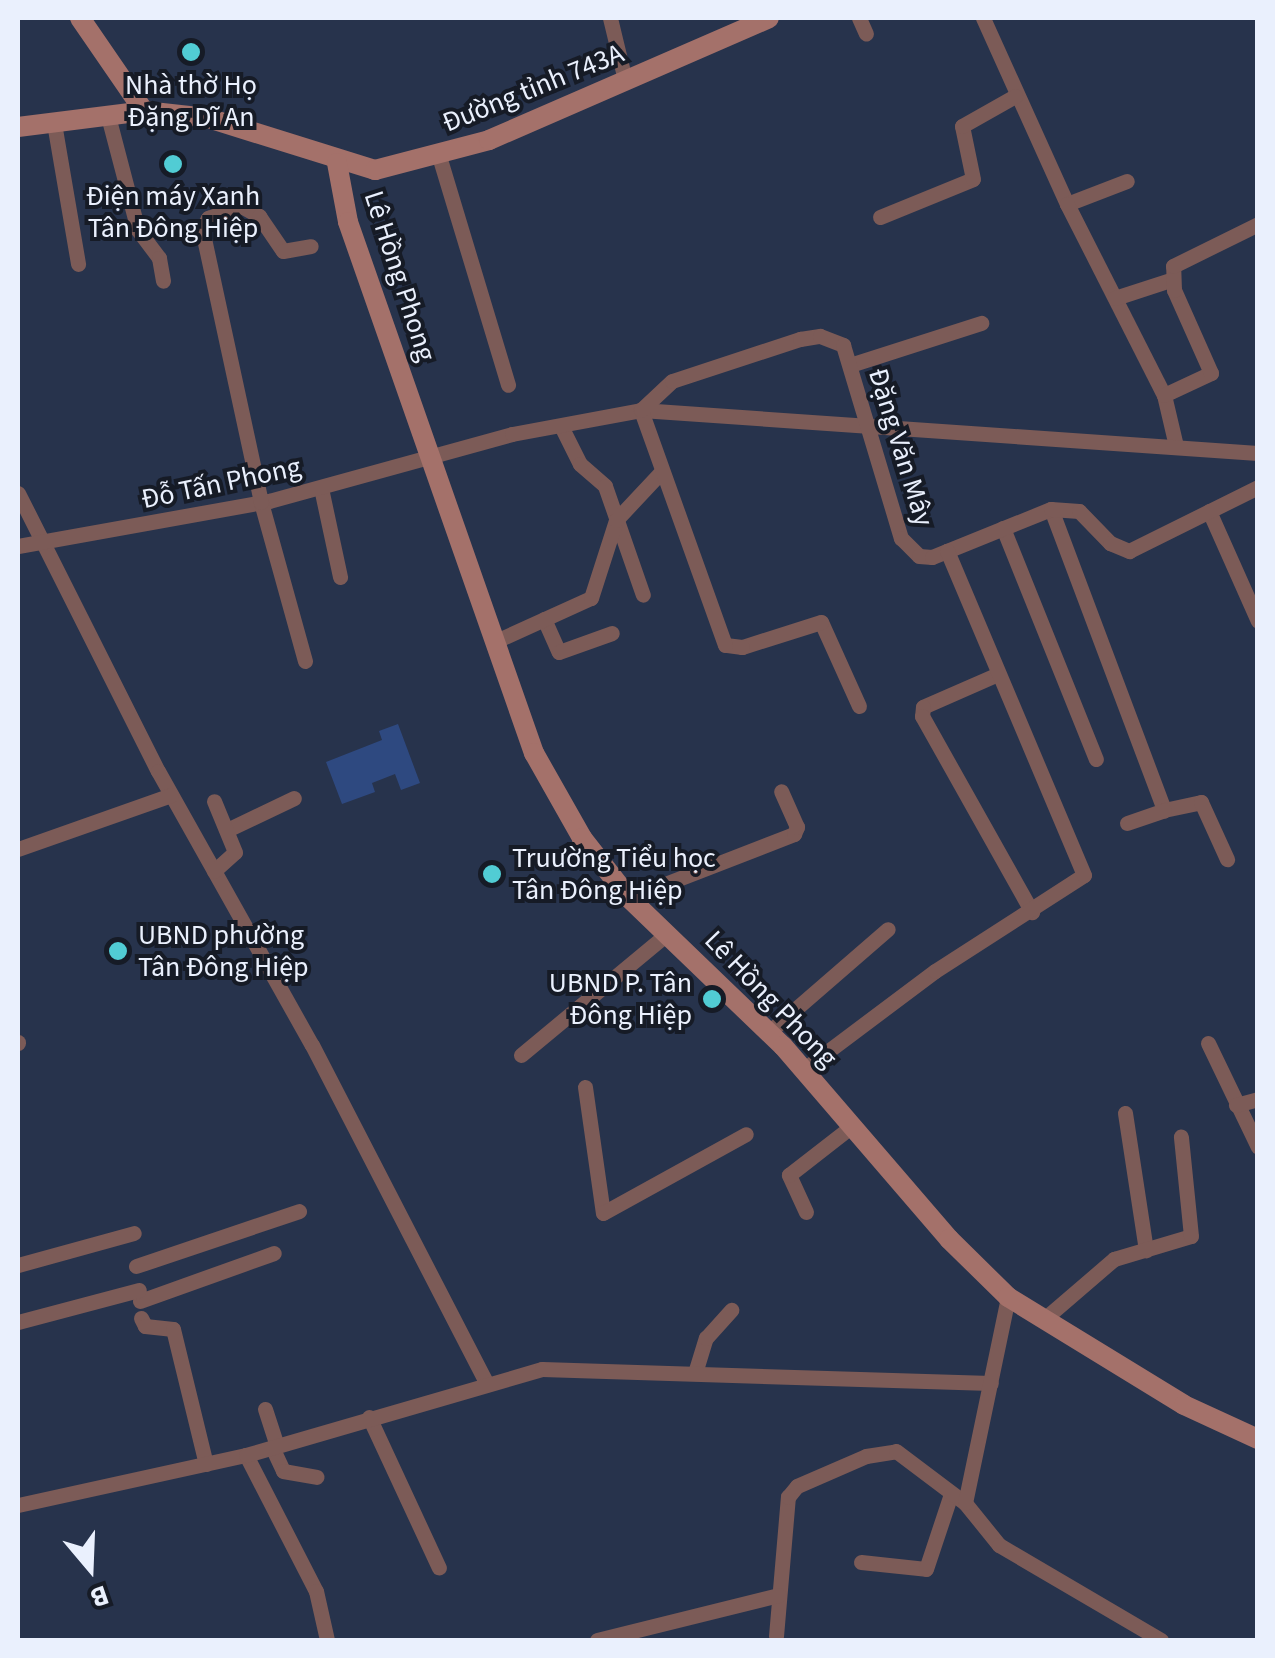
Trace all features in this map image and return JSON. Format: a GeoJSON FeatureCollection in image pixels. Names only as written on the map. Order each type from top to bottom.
{"type":"FeatureCollection","features":[{"type":"Feature","properties":{"kind":"main road"},"geometry":{"type":"LineString","coordinates":[[80,18],[144,110]]}},
{"type":"Feature","properties":{"kind":"main road","name":"Đường tỉnh 743A"},"geometry":{"type":"LineString","coordinates":[[18,127],[144,110],[208,118],[337,163],[375,170],[439,156],[769,18]]}},
{"type":"Feature","properties":{"kind":"main road","name":"Lê Hồng Phong"},"geometry":{"type":"LineString","coordinates":[[337,163],[348,222],[549,784],[629,898],[769,1032],[949,1240],[1008,1297],[1184,1404],[1258,1439]]}},
{"type":"Feature","properties":{"kind":"street"},"geometry":{"type":"LineString","coordinates":[[610,18],[625,80]]}},
{"type":"Feature","properties":{"kind":"street"},"geometry":{"type":"LineString","coordinates":[[858,18],[866,34]]}},
{"type":"Feature","properties":{"kind":"street"},"geometry":{"type":"LineString","coordinates":[[983,18],[1015,96],[1164,395],[1176,446]]}},
{"type":"Feature","properties":{"kind":"street"},"geometry":{"type":"LineString","coordinates":[[880,217],[973,179],[962,126],[1015,96]]}},
{"type":"Feature","properties":{"kind":"street"},"geometry":{"type":"LineString","coordinates":[[108,116],[138,230],[159,258],[163,282]]}},
{"type":"Feature","properties":{"kind":"street"},"geometry":{"type":"LineString","coordinates":[[54,124],[78,264]]}},
{"type":"Feature","properties":{"kind":"street"},"geometry":{"type":"LineString","coordinates":[[439,156],[508,384]]}},
{"type":"Feature","properties":{"kind":"street"},"geometry":{"type":"LineString","coordinates":[[1067,204],[1126,180]]}},
{"type":"Feature","properties":{"kind":"street"},"geometry":{"type":"LineString","coordinates":[[305,661],[261,502],[202,230],[208,218],[241,206],[259,216],[283,251],[311,246]]}},
{"type":"Feature","properties":{"kind":"street"},"geometry":{"type":"LineString","coordinates":[[1115,298],[1172,278],[1180,261],[1258,224]]}},
{"type":"Feature","properties":{"kind":"street"},"geometry":{"type":"LineString","coordinates":[[1164,395],[1212,373],[1172,278]]}},
{"type":"Feature","properties":{"kind":"street"},"geometry":{"type":"LineString","coordinates":[[850,365],[981,324]]}},
{"type":"Feature","properties":{"kind":"street","name":"Đặng Văn Mây"},"geometry":{"type":"LineString","coordinates":[[641,410],[657,391],[820,336],[842,346],[850,365],[866,430],[908,551],[932,557],[1051,509]]}},
{"type":"Feature","properties":{"kind":"street"},"geometry":{"type":"LineString","coordinates":[[433,460],[561,426],[641,410],[866,430],[1258,453]]}},
{"type":"Feature","properties":{"kind":"street"},"geometry":{"type":"LineString","coordinates":[[641,410],[725,645],[742,647],[821,622],[859,706]]}},
{"type":"Feature","properties":{"kind":"street"},"geometry":{"type":"LineString","coordinates":[[561,426],[580,464],[605,486],[643,595]]}},
{"type":"Feature","properties":{"kind":"street","name":"Đỗ Tấn Phong"},"geometry":{"type":"LineString","coordinates":[[18,546],[46,544],[261,502],[433,460]]}},
{"type":"Feature","properties":{"kind":"street"},"geometry":{"type":"LineString","coordinates":[[496,641],[596,592],[616,520],[662,471]]}},
{"type":"Feature","properties":{"kind":"street"},"geometry":{"type":"LineString","coordinates":[[1164,810],[1051,509],[1079,511],[1110,543],[1129,551],[1258,487]]}},
{"type":"Feature","properties":{"kind":"street"},"geometry":{"type":"LineString","coordinates":[[321,488],[340,577]]}},
{"type":"Feature","properties":{"kind":"street"},"geometry":{"type":"LineString","coordinates":[[18,492],[171,795],[486,1382]]}},
{"type":"Feature","properties":{"kind":"street"},"geometry":{"type":"LineString","coordinates":[[1209,511],[1258,621]]}},
{"type":"Feature","properties":{"kind":"street"},"geometry":{"type":"LineString","coordinates":[[1003,528],[1096,759]]}},
{"type":"Feature","properties":{"kind":"street"},"geometry":{"type":"LineString","coordinates":[[803,1070],[935,971],[1084,875],[947,551]]}},
{"type":"Feature","properties":{"kind":"street"},"geometry":{"type":"LineString","coordinates":[[544,620],[559,652],[612,633]]}},
{"type":"Feature","properties":{"kind":"street"},"geometry":{"type":"LineString","coordinates":[[998,674],[923,707],[922,716],[1032,912]]}},
{"type":"Feature","properties":{"kind":"street"},"geometry":{"type":"LineString","coordinates":[[629,898],[794,834],[797,827],[780,791]]}},
{"type":"Feature","properties":{"kind":"street"},"geometry":{"type":"LineString","coordinates":[[18,849],[171,795]]}},
{"type":"Feature","properties":{"kind":"street"},"geometry":{"type":"LineString","coordinates":[[227,830],[294,798]]}},
{"type":"Feature","properties":{"kind":"street"},"geometry":{"type":"LineString","coordinates":[[214,801],[234,856],[214,871]]}},
{"type":"Feature","properties":{"kind":"street"},"geometry":{"type":"LineString","coordinates":[[1127,823],[1201,802],[1227,860]]}},
{"type":"Feature","properties":{"kind":"street"},"geometry":{"type":"LineString","coordinates":[[769,1032],[888,930]]}},
{"type":"Feature","properties":{"kind":"street"},"geometry":{"type":"LineString","coordinates":[[521,1055],[668,933]]}},
{"type":"Feature","properties":{"kind":"street"},"geometry":{"type":"LineString","coordinates":[[1208,1044],[1258,1146]]}},
{"type":"Feature","properties":{"kind":"street"},"geometry":{"type":"LineString","coordinates":[[585,1086],[603,1212],[746,1134]]}},
{"type":"Feature","properties":{"kind":"street"},"geometry":{"type":"LineString","coordinates":[[1236,1105],[1258,1099]]}},
{"type":"Feature","properties":{"kind":"street"},"geometry":{"type":"LineString","coordinates":[[1126,1113],[1146,1250]]}},
{"type":"Feature","properties":{"kind":"street"},"geometry":{"type":"LineString","coordinates":[[806,1212],[789,1175],[852,1126]]}},
{"type":"Feature","properties":{"kind":"street"},"geometry":{"type":"LineString","coordinates":[[1042,1320],[1114,1259],[1190,1236],[1181,1137]]}},
{"type":"Feature","properties":{"kind":"street"},"geometry":{"type":"LineString","coordinates":[[136,1266],[299,1212]]}},
{"type":"Feature","properties":{"kind":"street"},"geometry":{"type":"LineString","coordinates":[[18,1266],[134,1233]]}},
{"type":"Feature","properties":{"kind":"street"},"geometry":{"type":"LineString","coordinates":[[18,1322],[139,1295],[274,1253]]}},
{"type":"Feature","properties":{"kind":"street"},"geometry":{"type":"LineString","coordinates":[[861,1562],[926,1569],[958,1500],[991,1383],[1008,1297]]}},
{"type":"Feature","properties":{"kind":"street"},"geometry":{"type":"LineString","coordinates":[[695,1373],[706,1338],[731,1310]]}},
{"type":"Feature","properties":{"kind":"street"},"geometry":{"type":"LineString","coordinates":[[141,1318],[146,1326],[173,1329],[206,1464]]}},
{"type":"Feature","properties":{"kind":"street"},"geometry":{"type":"LineString","coordinates":[[18,1505],[246,1455],[486,1382],[542,1370],[991,1383]]}},
{"type":"Feature","properties":{"kind":"street"},"geometry":{"type":"LineString","coordinates":[[265,1409],[283,1471],[316,1477]]}},
{"type":"Feature","properties":{"kind":"street"},"geometry":{"type":"LineString","coordinates":[[369,1418],[439,1568]]}},
{"type":"Feature","properties":{"kind":"street"},"geometry":{"type":"LineString","coordinates":[[776,1636],[788,1497],[808,1479],[896,1451],[910,1456],[999,1545],[1160,1640]]}},
{"type":"Feature","properties":{"kind":"street"},"geometry":{"type":"LineString","coordinates":[[246,1455],[316,1591],[327,1640]]}},
{"type":"Feature","properties":{"kind":"street"},"geometry":{"type":"LineString","coordinates":[[597,1640],[780,1595]]}},
{"type":"Feature","properties":{"kind":"building"},"geometry":{"type":"Polygon","coordinates":[[[398,724],[420,783],[401,790],[395,774],[372,783],[375,792],[342,804],[326,762],[382,740],[379,731],[398,724]]]}},
{"type":"Feature","properties":{"kind":"place","name":"Nhà thờ Họ Đặng Dĩ An"},"geometry":{"type":"Point","coordinates":[191,52]}},
{"type":"Feature","properties":{"kind":"place","name":"Điện máy Xanh Tân Đông Hiệp"},"geometry":{"type":"Point","coordinates":[173,164]}},
{"type":"Feature","properties":{"kind":"place","name":"Truường Tiểu học Tân Đông Hiệp"},"geometry":{"type":"Point","coordinates":[492,874]}},
{"type":"Feature","properties":{"kind":"place","name":"UBND phường Tân Đông Hiệp"},"geometry":{"type":"Point","coordinates":[118,951]}},
{"type":"Feature","properties":{"kind":"place","name":"UBND P. Tân Đông Hiệp"},"geometry":{"type":"Point","coordinates":[712,999]}}]}
